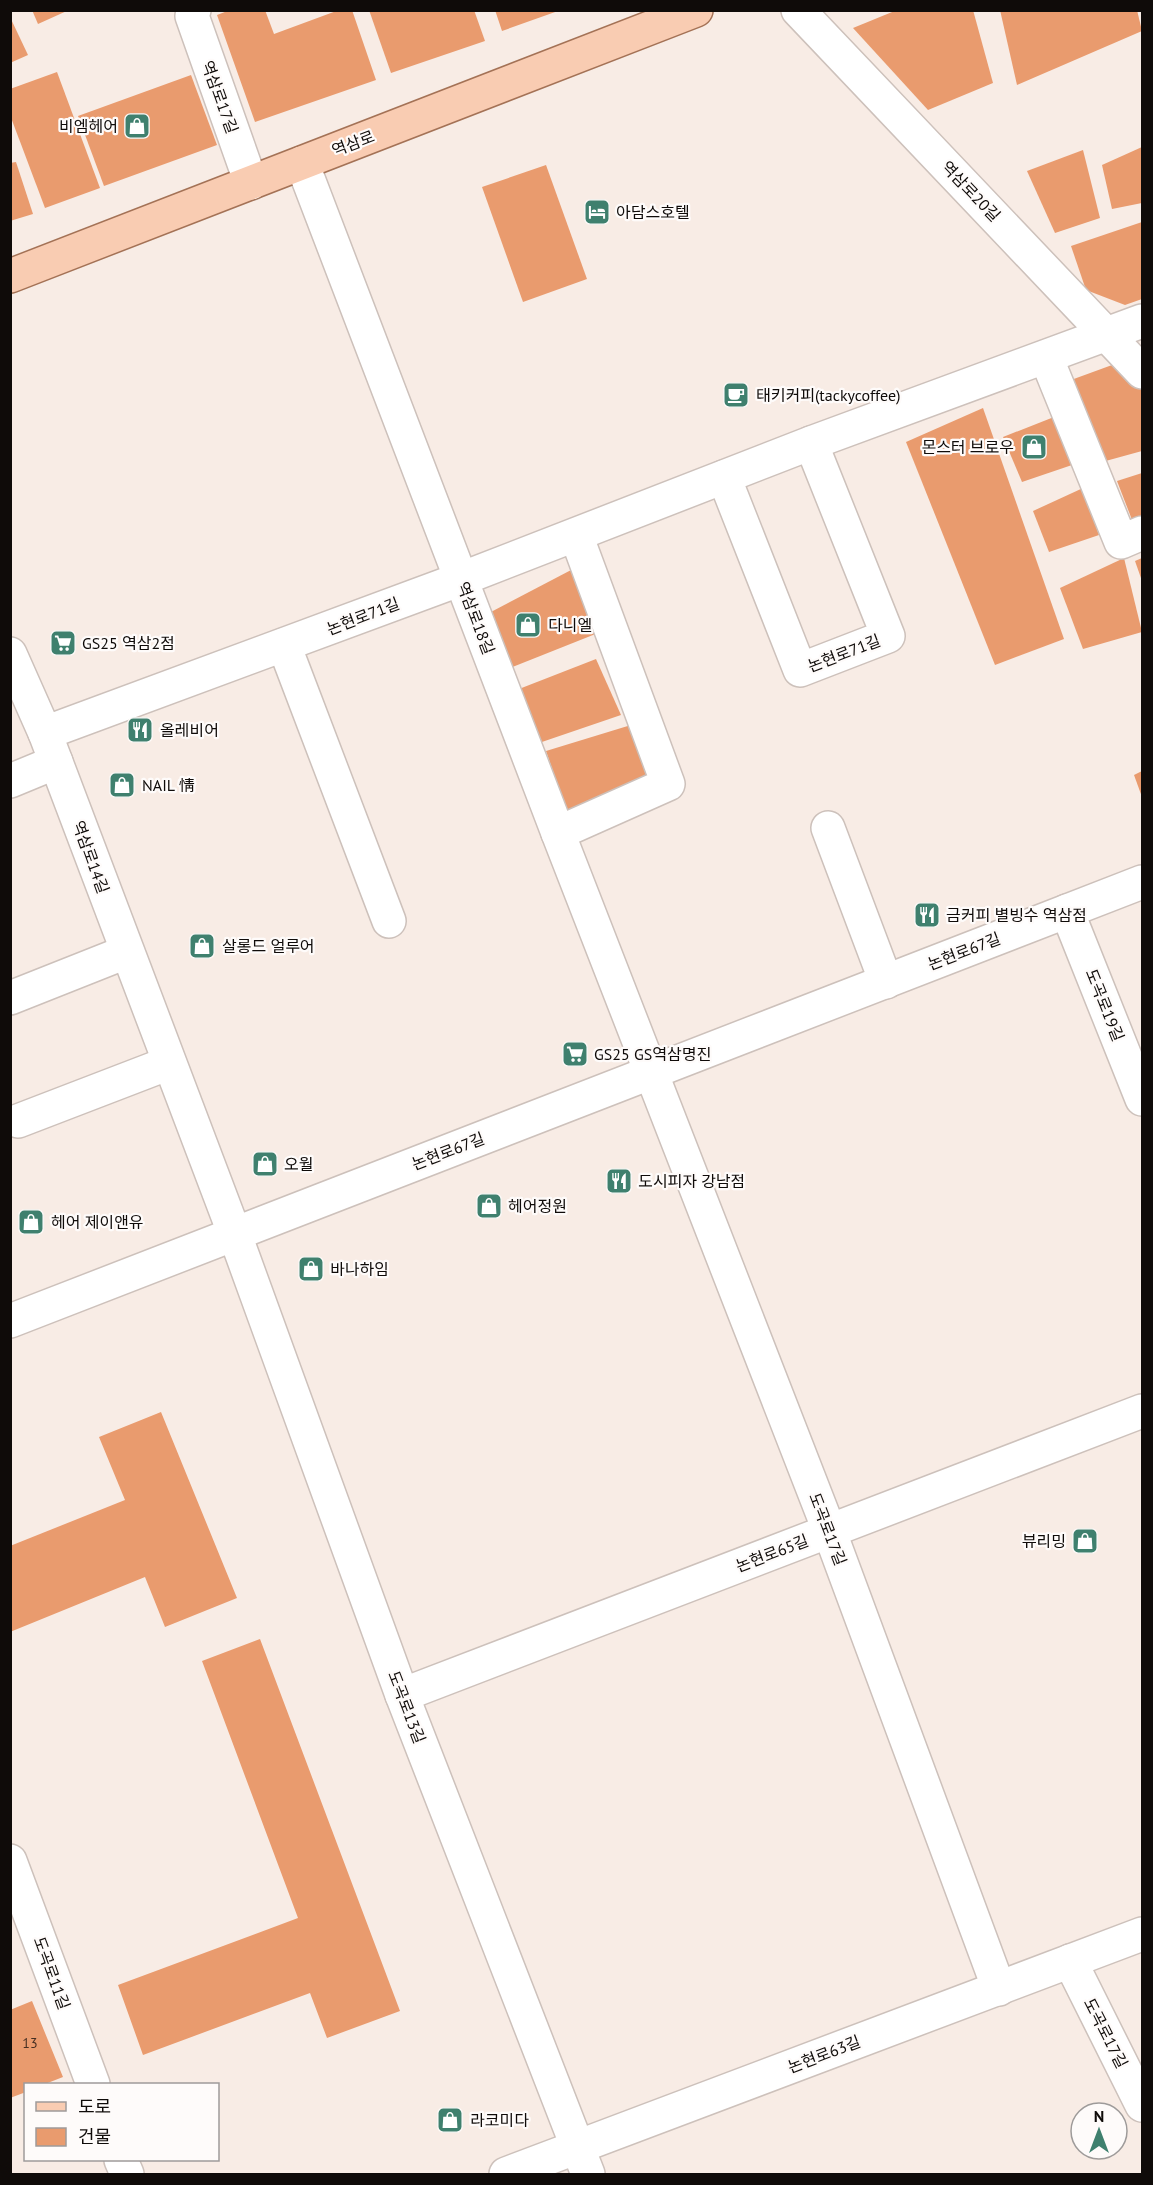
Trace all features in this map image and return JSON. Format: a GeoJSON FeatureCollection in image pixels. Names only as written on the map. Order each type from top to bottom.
{"type":"FeatureCollection","features":[{"type":"Feature","properties":{"kind":"main road","name":"역삼로"},"geometry":{"type":"LineString","coordinates":[[10,276],[696,10]]}},
{"type":"Feature","properties":{"kind":"street","name":"역삼로20길"},"geometry":{"type":"LineString","coordinates":[[798,10],[1143,372]]}},
{"type":"Feature","properties":{"kind":"street","name":"역삼로17길"},"geometry":{"type":"LineString","coordinates":[[190,12],[251,183]]}},
{"type":"Feature","properties":{"kind":"street","name":"역삼로18길"},"geometry":{"type":"LineString","coordinates":[[302,163],[558,833],[652,1072]]}},
{"type":"Feature","properties":{"kind":"street","name":"논현로71길"},"geometry":{"type":"LineString","coordinates":[[51,748],[284,645],[811,443],[1143,321]]}},
{"type":"Feature","properties":{"kind":"street"},"geometry":{"type":"LineString","coordinates":[[1046,357],[1121,542],[1143,533]]}},
{"type":"Feature","properties":{"kind":"street","name":"논현로71길"},"geometry":{"type":"LineString","coordinates":[[724,477],[800,670],[888,636],[811,443]]}},
{"type":"Feature","properties":{"kind":"street"},"geometry":{"type":"LineString","coordinates":[[558,833],[668,784],[576,535]]}},
{"type":"Feature","properties":{"kind":"street"},"geometry":{"type":"LineString","coordinates":[[284,645],[389,921]]}},
{"type":"Feature","properties":{"kind":"street","name":"역삼로14길"},"geometry":{"type":"LineString","coordinates":[[10,654],[51,748],[126,952],[235,1235]]}},
{"type":"Feature","properties":{"kind":"street"},"geometry":{"type":"LineString","coordinates":[[10,781],[51,748]]}},
{"type":"Feature","properties":{"kind":"street"},"geometry":{"type":"LineString","coordinates":[[828,828],[886,982]]}},
{"type":"Feature","properties":{"kind":"street","name":"논현로67길"},"geometry":{"type":"LineString","coordinates":[[10,1321],[1143,882]]}},
{"type":"Feature","properties":{"kind":"street","name":"도곡로19길"},"geometry":{"type":"LineString","coordinates":[[1068,911],[1143,1099]]}},
{"type":"Feature","properties":{"kind":"street"},"geometry":{"type":"LineString","coordinates":[[10,998],[126,952]]}},
{"type":"Feature","properties":{"kind":"street"},"geometry":{"type":"LineString","coordinates":[[18,1121],[170,1063]]}},
{"type":"Feature","properties":{"kind":"street","name":"도곡로17길"},"geometry":{"type":"LineString","coordinates":[[652,1072],[829,1530],[999,1989]]}},
{"type":"Feature","properties":{"kind":"street","name":"도곡로13길"},"geometry":{"type":"LineString","coordinates":[[235,1235],[402,1695],[582,2161]]}},
{"type":"Feature","properties":{"kind":"street","name":"논현로65길"},"geometry":{"type":"LineString","coordinates":[[402,1695],[1143,1411]]}},
{"type":"Feature","properties":{"kind":"street","name":"도곡로11길"},"geometry":{"type":"LineString","coordinates":[[10,1861],[92,2083]]}},
{"type":"Feature","properties":{"kind":"street","name":"논현로63길"},"geometry":{"type":"LineString","coordinates":[[506,2175],[582,2161],[999,1989],[1143,1934]]}},
{"type":"Feature","properties":{"kind":"street","name":"도곡로17길"},"geometry":{"type":"LineString","coordinates":[[1070,1961],[1143,2105]]}},
{"type":"Feature","properties":{"kind":"street"},"geometry":{"type":"LineString","coordinates":[[121,2161],[127,2175]]}},
{"type":"Feature","properties":{"kind":"building"},"geometry":{"type":"Polygon","coordinates":[[[32,10],[69,10],[38,24],[32,10]]]}},
{"type":"Feature","properties":{"kind":"building"},"geometry":{"type":"Polygon","coordinates":[[[230,10],[265,10],[274,34],[339,10],[352,10],[376,80],[255,122],[217,15],[230,10]]]}},
{"type":"Feature","properties":{"kind":"building"},"geometry":{"type":"Polygon","coordinates":[[[369,10],[474,10],[485,41],[391,73],[369,10]]]}},
{"type":"Feature","properties":{"kind":"building"},"geometry":{"type":"Polygon","coordinates":[[[495,10],[558,10],[558,11],[502,31],[495,10]]]}},
{"type":"Feature","properties":{"kind":"building"},"geometry":{"type":"Polygon","coordinates":[[[897,10],[973,10],[993,83],[928,110],[853,28],[897,10]]]}},
{"type":"Feature","properties":{"kind":"building"},"geometry":{"type":"Polygon","coordinates":[[[1000,10],[1137,10],[1142,31],[1017,85],[1000,10]]]}},
{"type":"Feature","properties":{"kind":"building"},"geometry":{"type":"Polygon","coordinates":[[[10,17],[28,55],[10,63],[10,17]]]}},
{"type":"Feature","properties":{"kind":"building"},"geometry":{"type":"Polygon","coordinates":[[[57,72],[100,188],[45,208],[10,115],[10,89],[57,72]]]}},
{"type":"Feature","properties":{"kind":"building"},"geometry":{"type":"Polygon","coordinates":[[[191,75],[217,145],[104,186],[78,116],[191,75]]]}},
{"type":"Feature","properties":{"kind":"building"},"geometry":{"type":"Polygon","coordinates":[[[1142,147],[1142,203],[1112,209],[1102,165],[1142,147]]]}},
{"type":"Feature","properties":{"kind":"building"},"geometry":{"type":"Polygon","coordinates":[[[1083,150],[1100,218],[1055,233],[1027,171],[1083,150]]]}},
{"type":"Feature","properties":{"kind":"building"},"geometry":{"type":"Polygon","coordinates":[[[16,162],[33,214],[10,221],[10,163],[16,162]]]}},
{"type":"Feature","properties":{"kind":"building"},"geometry":{"type":"Polygon","coordinates":[[[546,165],[587,279],[523,302],[482,187],[546,165]]]}},
{"type":"Feature","properties":{"kind":"building"},"geometry":{"type":"Polygon","coordinates":[[[1142,222],[1142,299],[1125,305],[1086,290],[1071,246],[1142,222]]]}},
{"type":"Feature","properties":{"kind":"building"},"geometry":{"type":"Polygon","coordinates":[[[1123,361],[1142,387],[1142,451],[1102,462],[1071,380],[1123,361]]]}},
{"type":"Feature","properties":{"kind":"building"},"geometry":{"type":"Polygon","coordinates":[[[983,408],[1064,639],[995,665],[906,442],[983,408]]]}},
{"type":"Feature","properties":{"kind":"building"},"geometry":{"type":"Polygon","coordinates":[[[1059,415],[1072,465],[1022,482],[1003,437],[1059,415]]]}},
{"type":"Feature","properties":{"kind":"building"},"geometry":{"type":"Polygon","coordinates":[[[1142,473],[1142,522],[1134,525],[1117,481],[1142,473]]]}},
{"type":"Feature","properties":{"kind":"building"},"geometry":{"type":"Polygon","coordinates":[[[1083,488],[1099,535],[1049,552],[1033,511],[1083,488]]]}},
{"type":"Feature","properties":{"kind":"building"},"geometry":{"type":"Polygon","coordinates":[[[1124,558],[1142,632],[1083,649],[1060,588],[1124,558]]]}},
{"type":"Feature","properties":{"kind":"building"},"geometry":{"type":"Polygon","coordinates":[[[1142,558],[1142,581],[1135,561],[1142,558]]]}},
{"type":"Feature","properties":{"kind":"building"},"geometry":{"type":"Polygon","coordinates":[[[573,569],[598,633],[510,668],[489,613],[573,569]]]}},
{"type":"Feature","properties":{"kind":"building"},"geometry":{"type":"Polygon","coordinates":[[[596,659],[621,715],[536,744],[519,689],[596,659]]]}},
{"type":"Feature","properties":{"kind":"building"},"geometry":{"type":"Polygon","coordinates":[[[631,725],[650,783],[569,818],[546,751],[631,725]]]}},
{"type":"Feature","properties":{"kind":"building"},"geometry":{"type":"Polygon","coordinates":[[[1142,771],[1142,797],[1134,775],[1142,771]]]}},
{"type":"Feature","properties":{"kind":"building"},"geometry":{"type":"Polygon","coordinates":[[[161,1412],[237,1598],[165,1627],[145,1577],[10,1632],[10,1546],[125,1500],[99,1437],[161,1412]]]}},
{"type":"Feature","properties":{"kind":"building"},"geometry":{"type":"Polygon","coordinates":[[[260,1639],[400,2011],[327,2038],[310,1993],[143,2055],[118,1985],[298,1918],[202,1661],[260,1639]]]}},
{"type":"Feature","properties":{"kind":"building"},"geometry":{"type":"Polygon","coordinates":[[[32,2001],[63,2077],[48,2083],[24,2083],[24,2093],[10,2098],[10,2010],[32,2001]]]}},
{"type":"Feature","properties":{"kind":"place","name":"비엠헤어"},"geometry":{"type":"Point","coordinates":[137,126]}},
{"type":"Feature","properties":{"kind":"place","name":"아담스호텔"},"geometry":{"type":"Point","coordinates":[597,212]}},
{"type":"Feature","properties":{"kind":"place","name":"태키커피(tackycoffee)"},"geometry":{"type":"Point","coordinates":[736,395]}},
{"type":"Feature","properties":{"kind":"place","name":"몬스터 브로우"},"geometry":{"type":"Point","coordinates":[1034,447]}},
{"type":"Feature","properties":{"kind":"place","name":"다니엘"},"geometry":{"type":"Point","coordinates":[528,625]}},
{"type":"Feature","properties":{"kind":"place","name":"GS25 역삼2점"},"geometry":{"type":"Point","coordinates":[63,643]}},
{"type":"Feature","properties":{"kind":"place","name":"올레비어"},"geometry":{"type":"Point","coordinates":[140,730]}},
{"type":"Feature","properties":{"kind":"place","name":"NAIL 情"},"geometry":{"type":"Point","coordinates":[122,785]}},
{"type":"Feature","properties":{"kind":"place","name":"금커피 별빙수 역삼점"},"geometry":{"type":"Point","coordinates":[927,915]}},
{"type":"Feature","properties":{"kind":"place","name":"살롱드 얼루어"},"geometry":{"type":"Point","coordinates":[202,946]}},
{"type":"Feature","properties":{"kind":"place","name":"GS25 GS역삼명진"},"geometry":{"type":"Point","coordinates":[575,1054]}},
{"type":"Feature","properties":{"kind":"place","name":"오월"},"geometry":{"type":"Point","coordinates":[265,1164]}},
{"type":"Feature","properties":{"kind":"place","name":"도시피자 강남점"},"geometry":{"type":"Point","coordinates":[619,1181]}},
{"type":"Feature","properties":{"kind":"place","name":"헤어정원"},"geometry":{"type":"Point","coordinates":[489,1206]}},
{"type":"Feature","properties":{"kind":"place","name":"헤어 제이앤유"},"geometry":{"type":"Point","coordinates":[31,1222]}},
{"type":"Feature","properties":{"kind":"place","name":"바나하임"},"geometry":{"type":"Point","coordinates":[311,1269]}},
{"type":"Feature","properties":{"kind":"place","name":"뷰리밍"},"geometry":{"type":"Point","coordinates":[1085,1541]}},
{"type":"Feature","properties":{"kind":"place","name":"라코미다"},"geometry":{"type":"Point","coordinates":[450,2120]}}]}
